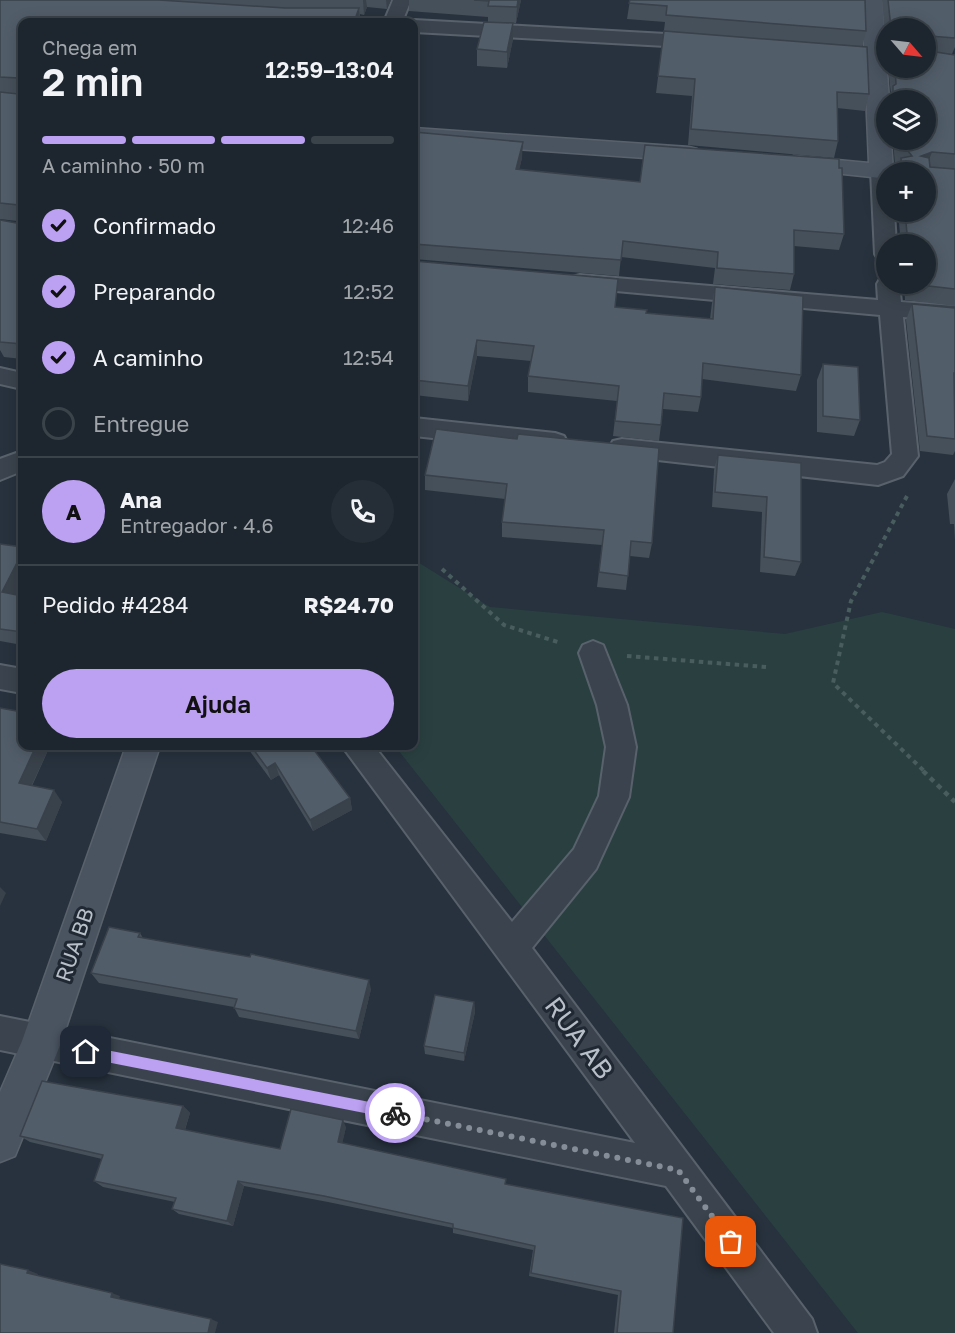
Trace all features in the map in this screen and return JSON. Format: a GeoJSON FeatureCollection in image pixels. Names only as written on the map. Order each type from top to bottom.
{"type":"FeatureCollection","features":[{"type":"Feature","properties":{"kind":"street"},"geometry":{"type":"LineString","coordinates":[[395,18],[402,0]]}},
{"type":"Feature","properties":{"kind":"street"},"geometry":{"type":"LineString","coordinates":[[872,0],[876,25]]}},
{"type":"Feature","properties":{"kind":"street"},"geometry":{"type":"LineString","coordinates":[[418,26],[726,44]]}},
{"type":"Feature","properties":{"kind":"street"},"geometry":{"type":"LineString","coordinates":[[853,54],[876,56]]}},
{"type":"Feature","properties":{"kind":"street"},"geometry":{"type":"LineString","coordinates":[[882,78],[886,162]]}},
{"type":"Feature","properties":{"kind":"street"},"geometry":{"type":"LineString","coordinates":[[418,135],[707,156]]}},
{"type":"Feature","properties":{"kind":"street"},"geometry":{"type":"LineString","coordinates":[[777,162],[876,171]]}},
{"type":"Feature","properties":{"kind":"street"},"geometry":{"type":"LineString","coordinates":[[557,280],[955,314]]}},
{"type":"Feature","properties":{"kind":"street"},"geometry":{"type":"LineString","coordinates":[[418,427],[878,475],[894,470],[905,456],[889,294]]}},
{"type":"Feature","properties":{"kind":"street"},"geometry":{"type":"LineString","coordinates":[[0,376],[18,380]]}},
{"type":"Feature","properties":{"kind":"street"},"geometry":{"type":"LineString","coordinates":[[0,470],[18,461]]}},
{"type":"Feature","properties":{"kind":"street"},"geometry":{"type":"LineString","coordinates":[[512,948],[585,859],[614,797],[621,747],[612,705],[592,653]]}},
{"type":"Feature","properties":{"kind":"street"},"geometry":{"type":"LineString","coordinates":[[0,677],[18,680]]}},
{"type":"Feature","properties":{"kind":"street","name":"RUA BB"},"geometry":{"type":"LineString","coordinates":[[0,1142],[41,1043],[142,750]]}},
{"type":"Feature","properties":{"kind":"street","name":"RUA AB"},"geometry":{"type":"LineString","coordinates":[[360,750],[512,948],[798,1333]]}},
{"type":"Feature","properties":{"kind":"street"},"geometry":{"type":"LineString","coordinates":[[0,1033],[678,1170]]}},
{"type":"Feature","properties":{"kind":"path"},"geometry":{"type":"LineString","coordinates":[[894,470],[908,494],[851,601],[833,683],[955,802]]}},
{"type":"Feature","properties":{"kind":"green space"},"geometry":{"type":"Polygon","coordinates":[[[418,562],[490,607],[785,634],[882,612],[955,629],[955,1333],[858,1333],[398,750],[418,750],[418,562]]]}},
{"type":"Feature","properties":{"kind":"building"},"geometry":{"type":"Polygon","coordinates":[[[0,0],[159,0],[285,8],[359,8],[355,18],[18,18],[18,78],[0,77],[0,0]]]}},
{"type":"Feature","properties":{"kind":"building"},"geometry":{"type":"Polygon","coordinates":[[[474,0],[518,0],[517,7],[488,6],[489,1],[474,0]]]}},
{"type":"Feature","properties":{"kind":"building"},"geometry":{"type":"Polygon","coordinates":[[[630,0],[865,0],[866,31],[666,15],[667,6],[629,3],[630,0]]]}},
{"type":"Feature","properties":{"kind":"building"},"geometry":{"type":"Polygon","coordinates":[[[888,0],[955,0],[955,38],[936,36],[936,18],[890,18],[888,0]]]}},
{"type":"Feature","properties":{"kind":"building"},"geometry":{"type":"Polygon","coordinates":[[[484,22],[513,23],[507,52],[477,49],[484,22]]]}},
{"type":"Feature","properties":{"kind":"building"},"geometry":{"type":"Polygon","coordinates":[[[664,31],[867,47],[869,94],[837,92],[838,141],[691,129],[695,79],[658,76],[664,31]]]}},
{"type":"Feature","properties":{"kind":"building"},"geometry":{"type":"Polygon","coordinates":[[[936,52],[955,55],[955,154],[932,152],[921,156],[929,158],[929,162],[901,162],[901,158],[912,156],[904,150],[936,150],[936,90],[893,90],[896,78],[936,78],[936,52]]]}},
{"type":"Feature","properties":{"kind":"building"},"geometry":{"type":"Polygon","coordinates":[[[0,92],[18,94],[18,205],[0,203],[0,92]]]}},
{"type":"Feature","properties":{"kind":"building"},"geometry":{"type":"Polygon","coordinates":[[[418,132],[523,142],[516,169],[640,182],[645,145],[839,159],[839,168],[842,168],[844,234],[794,230],[794,274],[717,268],[718,252],[623,241],[621,260],[418,244],[418,132]]]}},
{"type":"Feature","properties":{"kind":"building"},"geometry":{"type":"Polygon","coordinates":[[[936,167],[955,169],[955,289],[936,287],[936,234],[907,234],[906,222],[936,222],[936,167]]]}},
{"type":"Feature","properties":{"kind":"building"},"geometry":{"type":"Polygon","coordinates":[[[18,205],[18,344],[0,342],[0,220],[17,223],[18,205]]]}},
{"type":"Feature","properties":{"kind":"building"},"geometry":{"type":"Polygon","coordinates":[[[418,261],[618,279],[615,307],[647,310],[646,313],[713,319],[715,287],[803,296],[801,375],[703,363],[701,397],[664,393],[661,425],[615,421],[619,386],[528,376],[534,346],[477,340],[468,386],[418,380],[418,261]]]}},
{"type":"Feature","properties":{"kind":"building"},"geometry":{"type":"Polygon","coordinates":[[[912,304],[955,308],[955,439],[927,436],[912,304]]]}},
{"type":"Feature","properties":{"kind":"building"},"geometry":{"type":"Polygon","coordinates":[[[823,364],[858,367],[860,420],[823,416],[823,364]]]}},
{"type":"Feature","properties":{"kind":"building"},"geometry":{"type":"Polygon","coordinates":[[[436,429],[517,439],[518,434],[659,448],[652,543],[631,541],[628,576],[599,572],[604,530],[502,522],[507,484],[425,475],[436,429]]]}},
{"type":"Feature","properties":{"kind":"building"},"geometry":{"type":"Polygon","coordinates":[[[718,455],[801,463],[801,562],[764,557],[767,497],[715,492],[718,455]]]}},
{"type":"Feature","properties":{"kind":"building"},"geometry":{"type":"Polygon","coordinates":[[[0,544],[18,546],[18,561],[2,592],[18,595],[18,631],[0,629],[0,544]]]}},
{"type":"Feature","properties":{"kind":"building"},"geometry":{"type":"Polygon","coordinates":[[[0,708],[18,711],[18,750],[34,750],[19,783],[54,790],[37,829],[0,822],[0,708]]]}},
{"type":"Feature","properties":{"kind":"building"},"geometry":{"type":"Polygon","coordinates":[[[254,750],[314,750],[350,798],[310,820],[275,763],[267,768],[254,750]]]}},
{"type":"Feature","properties":{"kind":"building"},"geometry":{"type":"Polygon","coordinates":[[[109,927],[140,933],[138,937],[250,957],[251,954],[369,980],[356,1031],[234,1008],[237,999],[91,973],[109,927]]]}},
{"type":"Feature","properties":{"kind":"building"},"geometry":{"type":"Polygon","coordinates":[[[435,995],[474,1002],[464,1053],[424,1046],[435,995]]]}},
{"type":"Feature","properties":{"kind":"building"},"geometry":{"type":"Polygon","coordinates":[[[42,1081],[183,1106],[176,1128],[280,1149],[291,1109],[343,1120],[338,1142],[506,1179],[505,1184],[683,1218],[673,1333],[617,1333],[621,1291],[531,1273],[535,1246],[453,1228],[453,1224],[324,1196],[238,1181],[227,1221],[172,1209],[176,1198],[94,1181],[103,1155],[20,1136],[42,1081]]]}},
{"type":"Feature","properties":{"kind":"building"},"geometry":{"type":"Polygon","coordinates":[[[0,1264],[28,1270],[27,1273],[112,1293],[111,1297],[211,1319],[208,1333],[0,1333],[0,1264]]]}},
{"type":"Feature","properties":{"kind":"way so far"},"geometry":{"type":"LineString","coordinates":[[395,1113],[678,1170],[731,1242]]}},
{"type":"Feature","properties":{"kind":"route"},"geometry":{"type":"LineString","coordinates":[[86,1052],[395,1113]]}}]}
